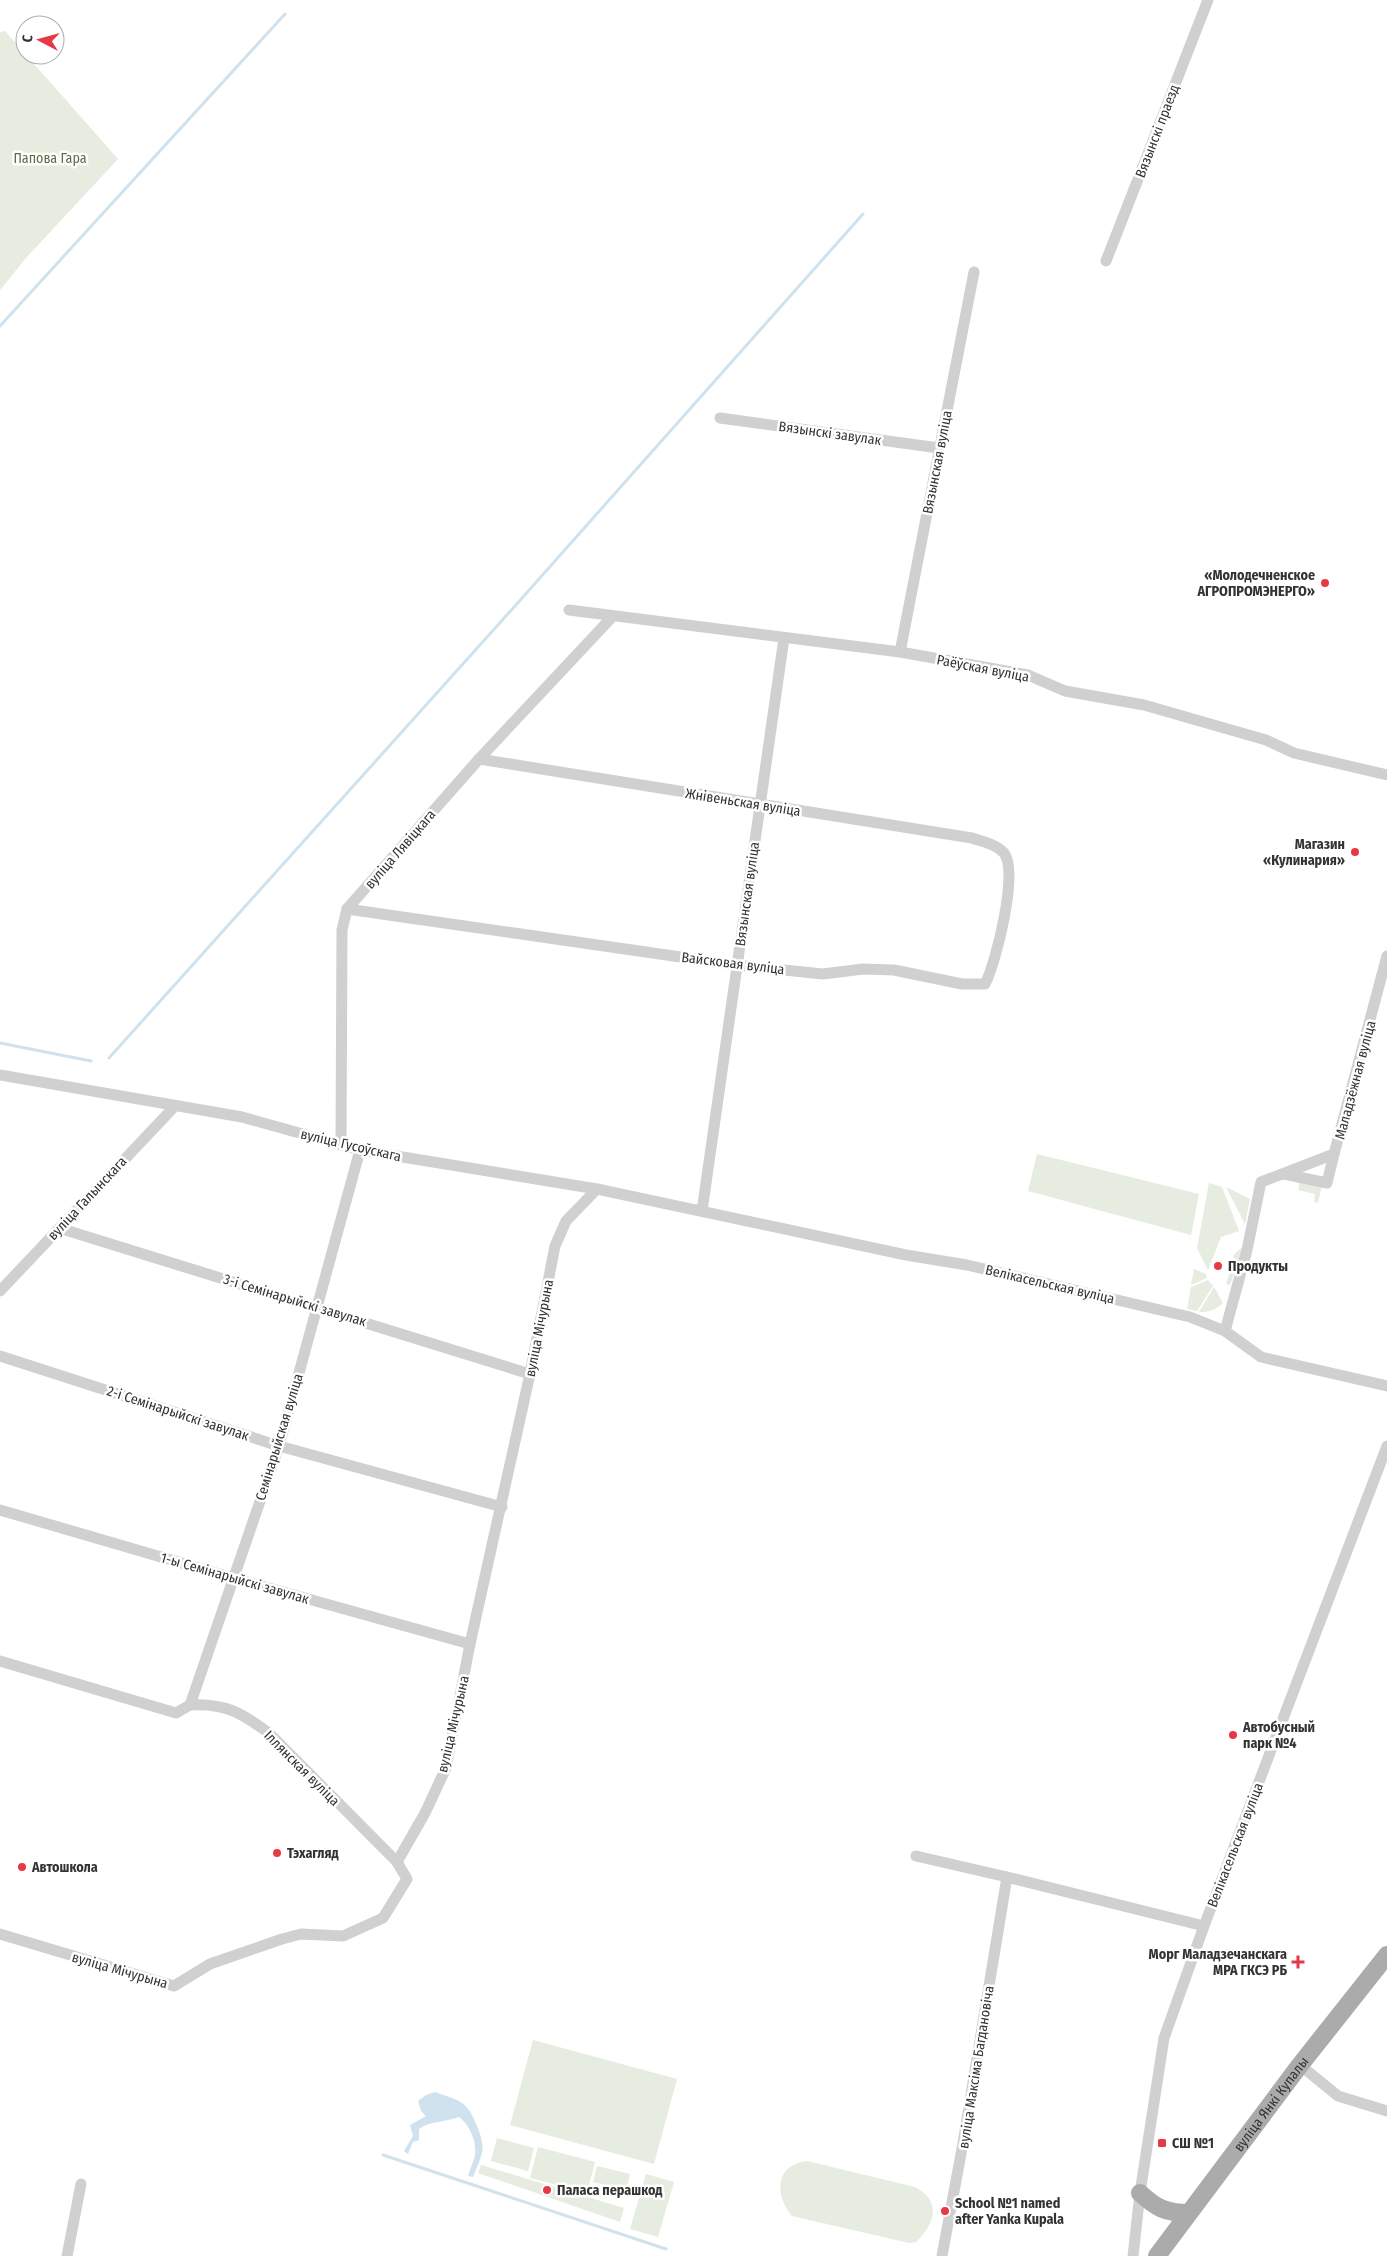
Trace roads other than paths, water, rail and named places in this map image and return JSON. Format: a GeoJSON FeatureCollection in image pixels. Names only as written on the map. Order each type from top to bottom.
{"type":"FeatureCollection","features":[{"type":"Feature","properties":{"kind":"main road","name":"вуліца Янкі Купалы"},"geometry":{"type":"LineString","coordinates":[[1157,2256],[1300,2065],[1387,1955]]}},
{"type":"Feature","properties":{"kind":"main road"},"geometry":{"type":"LineString","coordinates":[[1140,2193],[1149,2202],[1168,2213],[1188,2213]]}},
{"type":"Feature","properties":{"kind":"street","name":"Вязынскі праезд"},"geometry":{"type":"LineString","coordinates":[[1106,261],[1208,0]]}},
{"type":"Feature","properties":{"kind":"street","name":"Вязынская вуліца"},"geometry":{"type":"LineString","coordinates":[[900,652],[974,272]]}},
{"type":"Feature","properties":{"kind":"street","name":"Вязынскі завулак"},"geometry":{"type":"LineString","coordinates":[[720,418],[939,448]]}},
{"type":"Feature","properties":{"kind":"street","name":"Раёўская вуліца"},"geometry":{"type":"LineString","coordinates":[[569,610],[900,652],[1028,674],[1065,691],[1144,705],[1266,740],[1294,753],[1387,775]]}},
{"type":"Feature","properties":{"kind":"street","name":"вуліца Лявіцкага"},"geometry":{"type":"LineString","coordinates":[[342,1145],[342,930],[347,909],[479,759],[613,616]]}},
{"type":"Feature","properties":{"kind":"street","name":"Вязынская вуліца"},"geometry":{"type":"LineString","coordinates":[[702,1211],[784,638]]}},
{"type":"Feature","properties":{"kind":"street","name":"Жнівеньская вуліца"},"geometry":{"type":"LineString","coordinates":[[479,759],[972,838],[991,844],[1004,853]]}},
{"type":"Feature","properties":{"kind":"street","name":"Вайсковая вуліца"},"geometry":{"type":"LineString","coordinates":[[347,909],[736,965],[823,974],[863,969],[894,970],[962,984],[985,984],[993,968],[1009,889],[1010,865],[1004,853]]}},
{"type":"Feature","properties":{"kind":"street","name":"Маладзёжная вуліца"},"geometry":{"type":"LineString","coordinates":[[1225,1331],[1247,1250],[1261,1182],[1334,1154],[1387,956]]}},
{"type":"Feature","properties":{"kind":"street","name":"вуліца Гусоўскага"},"geometry":{"type":"LineString","coordinates":[[0,1075],[242,1117],[360,1150],[597,1189],[702,1211]]}},
{"type":"Feature","properties":{"kind":"street","name":"вуліца Галынскага"},"geometry":{"type":"LineString","coordinates":[[0,1291],[176,1106]]}},
{"type":"Feature","properties":{"kind":"street","name":"Семінарыйская вуліца"},"geometry":{"type":"LineString","coordinates":[[190,1705],[279,1446],[360,1150]]}},
{"type":"Feature","properties":{"kind":"street"},"geometry":{"type":"LineString","coordinates":[[1284,1174],[1327,1183],[1334,1154]]}},
{"type":"Feature","properties":{"kind":"street","name":"вуліца Мічурына"},"geometry":{"type":"LineString","coordinates":[[0,1934],[174,1986],[210,1964],[260,1945],[302,1934],[344,1936],[383,1918],[407,1879],[397,1862],[425,1813],[446,1768],[470,1644],[502,1507],[556,1246],[566,1221],[597,1189]]}},
{"type":"Feature","properties":{"kind":"street","name":"Велікасельская вуліца"},"geometry":{"type":"LineString","coordinates":[[702,1211],[906,1255],[967,1265],[1190,1317],[1225,1331],[1261,1357],[1387,1386]]}},
{"type":"Feature","properties":{"kind":"street","name":"3-і Семінарыйскі завулак"},"geometry":{"type":"LineString","coordinates":[[59,1228],[530,1374]]}},
{"type":"Feature","properties":{"kind":"street","name":"2-і Семінарыйскі завулак"},"geometry":{"type":"LineString","coordinates":[[0,1356],[279,1446],[502,1507]]}},
{"type":"Feature","properties":{"kind":"street","name":"Велікасельская вуліца"},"geometry":{"type":"LineString","coordinates":[[1133,2256],[1140,2193],[1164,2038],[1204,1926],[1387,1446]]}},
{"type":"Feature","properties":{"kind":"street","name":"1-ы Семінарыйскі завулак"},"geometry":{"type":"LineString","coordinates":[[0,1510],[233,1578],[470,1644]]}},
{"type":"Feature","properties":{"kind":"street"},"geometry":{"type":"LineString","coordinates":[[0,1661],[176,1713],[190,1705]]}},
{"type":"Feature","properties":{"kind":"street","name":"Іллянская вуліца"},"geometry":{"type":"LineString","coordinates":[[190,1705],[208,1704],[229,1708],[270,1734],[397,1862]]}},
{"type":"Feature","properties":{"kind":"street"},"geometry":{"type":"LineString","coordinates":[[916,1856],[1204,1926]]}},
{"type":"Feature","properties":{"kind":"street","name":"вуліца Максіма Багдановіча"},"geometry":{"type":"LineString","coordinates":[[942,2256],[963,2143],[1007,1877]]}},
{"type":"Feature","properties":{"kind":"street"},"geometry":{"type":"LineString","coordinates":[[1300,2065],[1338,2096],[1387,2112]]}},
{"type":"Feature","properties":{"kind":"street"},"geometry":{"type":"LineString","coordinates":[[67,2256],[81,2184]]}},
{"type":"Feature","properties":{"kind":"water"},"geometry":{"type":"Polygon","coordinates":[[[435,2092],[462,2103],[473,2117],[483,2147],[473,2177],[468,2176],[475,2156],[474,2140],[466,2124],[459,2117],[423,2126],[419,2129],[419,2140],[413,2142],[408,2154],[404,2151],[413,2136],[410,2125],[426,2116],[421,2111],[418,2101],[426,2095],[435,2092]]]}},
{"type":"Feature","properties":{"kind":"waterway"},"geometry":{"type":"LineString","coordinates":[[0,326],[285,14]]}},
{"type":"Feature","properties":{"kind":"waterway"},"geometry":{"type":"LineString","coordinates":[[109,1058],[515,606],[863,214]]}},
{"type":"Feature","properties":{"kind":"waterway"},"geometry":{"type":"LineString","coordinates":[[0,1043],[91,1061]]}},
{"type":"Feature","properties":{"kind":"waterway"},"geometry":{"type":"LineString","coordinates":[[383,2155],[666,2249]]}},
{"type":"Feature","properties":{"kind":"place","name":"«Молодечненское АГРОПРОМЭНЕРГО»"},"geometry":{"type":"Point","coordinates":[1325,583]}},
{"type":"Feature","properties":{"kind":"place","name":"Магазин «Кулинария»"},"geometry":{"type":"Point","coordinates":[1355,852]}},
{"type":"Feature","properties":{"kind":"place","name":"Продукты"},"geometry":{"type":"Point","coordinates":[1218,1266]}},
{"type":"Feature","properties":{"kind":"place","name":"Автобусный парк №4"},"geometry":{"type":"Point","coordinates":[1233,1735]}},
{"type":"Feature","properties":{"kind":"place","name":"Тэхагляд"},"geometry":{"type":"Point","coordinates":[277,1853]}},
{"type":"Feature","properties":{"kind":"place","name":"Автошкола"},"geometry":{"type":"Point","coordinates":[22,1867]}},
{"type":"Feature","properties":{"kind":"place","name":"Морг Маладзечанскага МРА ГКСЭ РБ"},"geometry":{"type":"Point","coordinates":[1298,1962]}},
{"type":"Feature","properties":{"kind":"place","name":"СШ №1"},"geometry":{"type":"Point","coordinates":[1162,2143]}},
{"type":"Feature","properties":{"kind":"place","name":"Паласа перашкод"},"geometry":{"type":"Point","coordinates":[547,2190]}},
{"type":"Feature","properties":{"kind":"place","name":"School №1 named after Yanka Kupala"},"geometry":{"type":"Point","coordinates":[945,2211]}},
{"type":"Feature","properties":{"kind":"park label","name":"Папова Гара"},"geometry":{"type":"Point","coordinates":[50,158]}}]}
